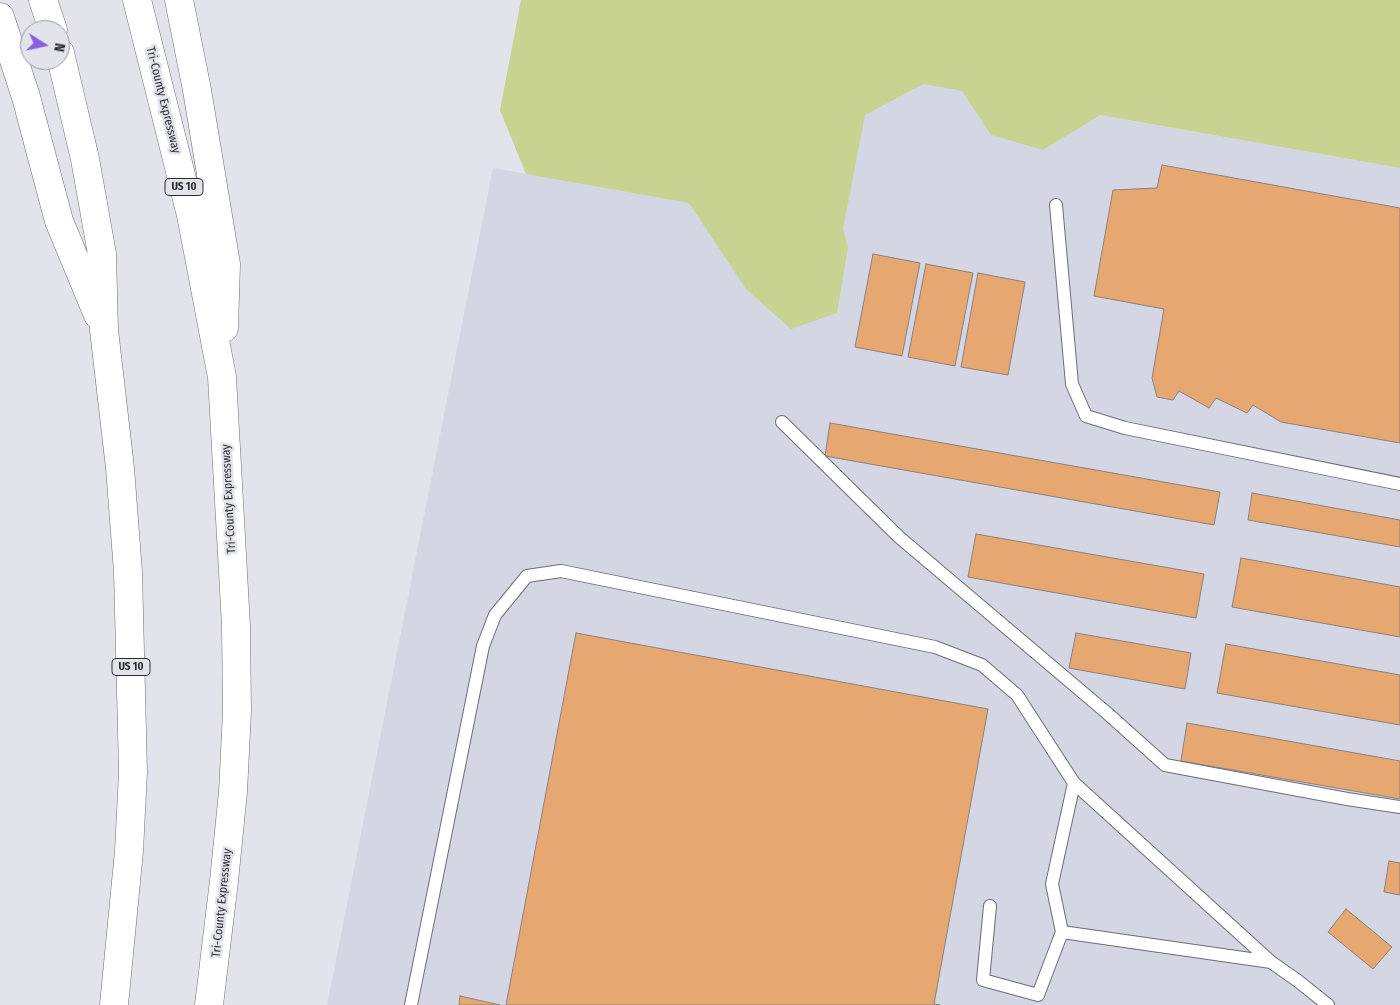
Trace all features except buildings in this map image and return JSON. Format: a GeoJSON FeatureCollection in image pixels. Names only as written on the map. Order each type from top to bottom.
{"type":"FeatureCollection","features":[{"type":"Feature","properties":{"kind":"highway"},"geometry":{"type":"LineString","coordinates":[[43,0],[50,20]]}},
{"type":"Feature","properties":{"kind":"highway","name":"Tri-County Expressway"},"geometry":{"type":"LineString","coordinates":[[138,0],[191,215],[222,377],[236,626],[237,710],[228,841],[209,1005]]}},
{"type":"Feature","properties":{"kind":"highway"},"geometry":{"type":"LineString","coordinates":[[179,0],[197,90],[226,264],[222,377]]}},
{"type":"Feature","properties":{"kind":"highway"},"geometry":{"type":"LineString","coordinates":[[0,17],[26,97],[59,221],[104,330]]}},
{"type":"Feature","properties":{"kind":"highway","name":"US 10"},"geometry":{"type":"LineString","coordinates":[[64,70],[85,159],[102,254],[104,330],[120,468],[128,572],[133,772],[129,851],[114,1005]]}},
{"type":"Feature","properties":{"kind":"lane"},"geometry":{"type":"LineString","coordinates":[[1056,205],[1072,384],[1086,416],[1125,428],[1400,484]]}},
{"type":"Feature","properties":{"kind":"lane"},"geometry":{"type":"LineString","coordinates":[[782,422],[899,537],[1107,713],[1165,765],[1400,807]]}},
{"type":"Feature","properties":{"kind":"lane"},"geometry":{"type":"LineString","coordinates":[[411,1005],[483,646],[494,615],[527,576],[561,571],[935,647],[982,665],[1017,695],[1074,783],[1271,962],[1298,980],[1328,1005]]}},
{"type":"Feature","properties":{"kind":"lane"},"geometry":{"type":"LineString","coordinates":[[990,906],[983,980],[1038,995],[1062,932],[1052,884],[1074,783]]}},
{"type":"Feature","properties":{"kind":"lane"},"geometry":{"type":"LineString","coordinates":[[1062,932],[1271,962]]}},
{"type":"Feature","properties":{"kind":"shaded area"},"geometry":{"type":"Polygon","coordinates":[[[872,75],[1400,168],[1400,1005],[327,1005],[493,168],[842,229],[872,75]]]}},
{"type":"Feature","properties":{"kind":"green space"},"geometry":{"type":"Polygon","coordinates":[[[521,0],[1400,0],[1400,168],[1100,115],[1043,150],[991,135],[962,91],[923,84],[865,115],[843,229],[848,247],[837,313],[791,329],[746,289],[689,203],[526,174],[500,110],[521,0]]]}}]}
